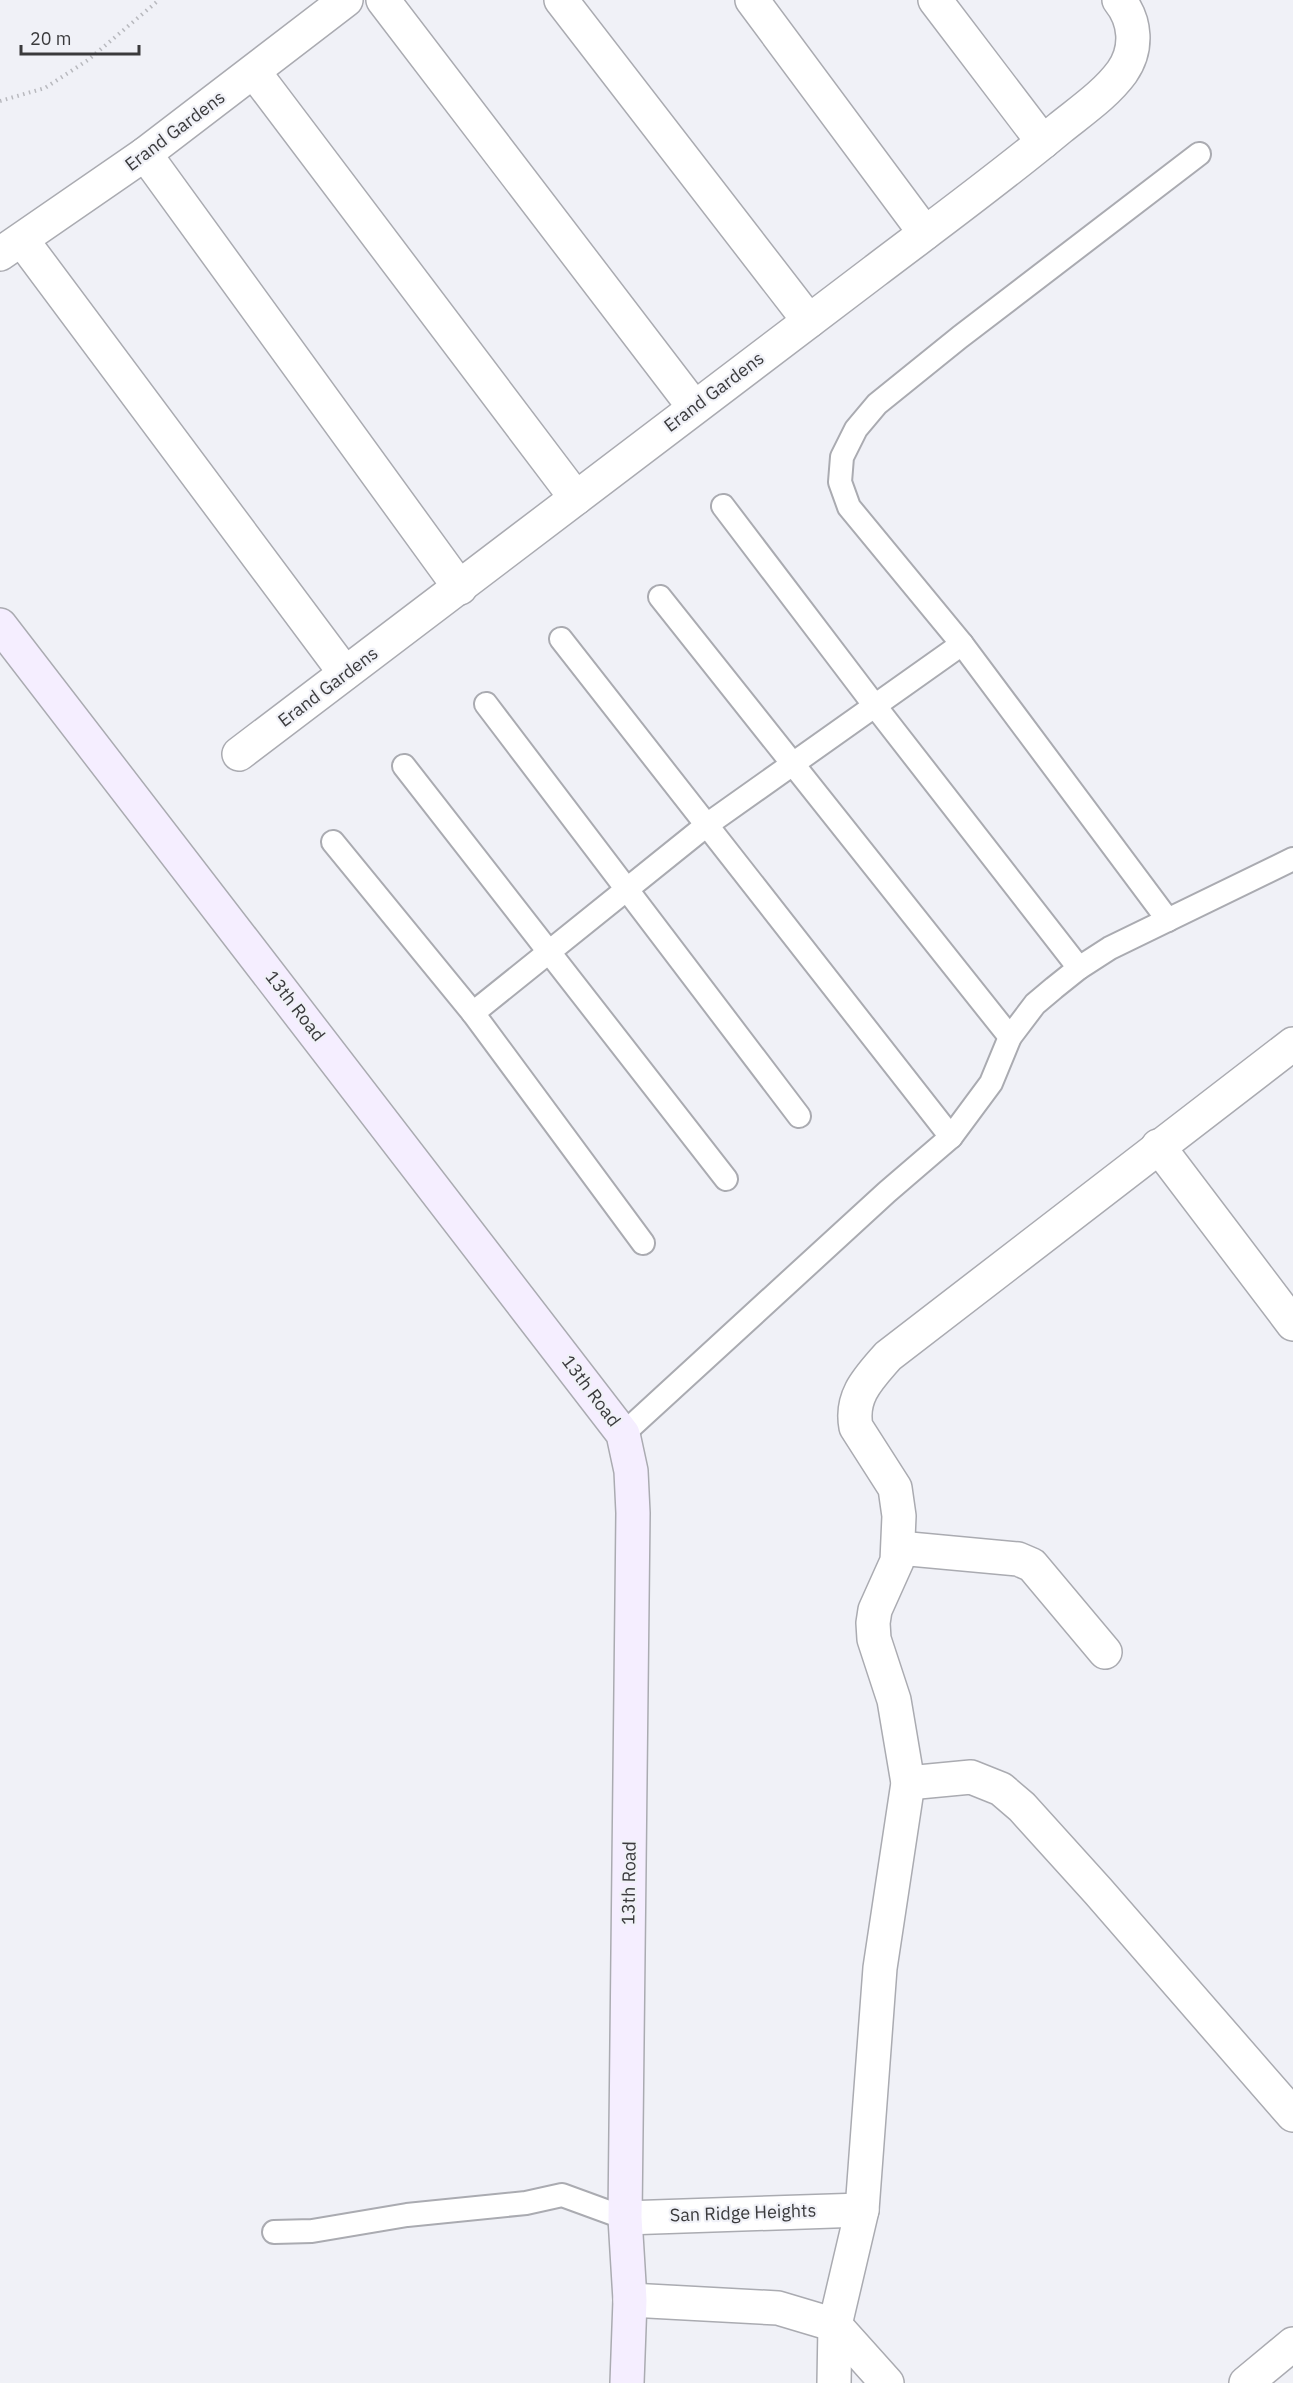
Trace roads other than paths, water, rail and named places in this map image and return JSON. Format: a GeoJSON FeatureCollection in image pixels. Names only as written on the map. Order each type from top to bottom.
{"type":"FeatureCollection","features":[{"type":"Feature","properties":{"kind":"street","name":"Erand Gardens"},"geometry":{"type":"LineString","coordinates":[[11,247],[145,154],[346,0]]}},
{"type":"Feature","properties":{"kind":"street"},"geometry":{"type":"LineString","coordinates":[[383,0],[694,407]]}},
{"type":"Feature","properties":{"kind":"street"},"geometry":{"type":"LineString","coordinates":[[561,0],[809,321]]}},
{"type":"Feature","properties":{"kind":"street"},"geometry":{"type":"LineString","coordinates":[[752,0],[926,233]]}},
{"type":"Feature","properties":{"kind":"street"},"geometry":{"type":"LineString","coordinates":[[935,0],[1043,142]]}},
{"type":"Feature","properties":{"kind":"street","name":"Erand Gardens"},"geometry":{"type":"LineString","coordinates":[[239,754],[926,233],[1106,90],[1122,72],[1130,56],[1134,34],[1129,12],[1119,0]]}},
{"type":"Feature","properties":{"kind":"street"},"geometry":{"type":"LineString","coordinates":[[254,72],[576,498]]}},
{"type":"Feature","properties":{"kind":"street"},"geometry":{"type":"LineString","coordinates":[[145,154],[460,588]]}},
{"type":"Feature","properties":{"kind":"street"},"geometry":{"type":"LineString","coordinates":[[11,247],[345,673]]}},
{"type":"Feature","properties":{"kind":"street","name":"13th Road"},"geometry":{"type":"LineString","coordinates":[[0,625],[577,1371],[623,1434],[631,1471],[633,1513],[625,2218],[630,2300],[627,2383]]}},
{"type":"Feature","properties":{"kind":"street"},"geometry":{"type":"LineString","coordinates":[[834,2383],[836,2325],[862,2210],[880,1968],[908,1784],[894,1700],[874,1639],[873,1623],[875,1610],[894,1569],[899,1548],[895,1488],[856,1427],[854,1407],[856,1398],[864,1383],[888,1356],[1293,1044]]}},
{"type":"Feature","properties":{"kind":"street"},"geometry":{"type":"LineString","coordinates":[[1158,1146],[1293,1324]]}},
{"type":"Feature","properties":{"kind":"street"},"geometry":{"type":"LineString","coordinates":[[899,1548],[1018,1559],[1032,1565],[1105,1652]]}},
{"type":"Feature","properties":{"kind":"street"},"geometry":{"type":"LineString","coordinates":[[908,1784],[971,1777],[1001,1789],[1015,1801],[1091,1883],[1293,2115]]}},
{"type":"Feature","properties":{"kind":"street","name":"San Ridge Heights"},"geometry":{"type":"LineString","coordinates":[[625,2218],[862,2210]]}},
{"type":"Feature","properties":{"kind":"street"},"geometry":{"type":"LineString","coordinates":[[630,2300],[778,2308],[836,2325],[887,2383]]}},
{"type":"Feature","properties":{"kind":"street"},"geometry":{"type":"LineString","coordinates":[[1246,2383],[1293,2344]]}},
{"type":"Feature","properties":{"kind":"lane"},"geometry":{"type":"LineString","coordinates":[[1168,920],[962,644],[849,507],[840,482],[842,457],[856,429],[877,404],[960,337],[1199,154]]}},
{"type":"Feature","properties":{"kind":"lane"},"geometry":{"type":"LineString","coordinates":[[723,506],[1079,968]]}},
{"type":"Feature","properties":{"kind":"lane"},"geometry":{"type":"LineString","coordinates":[[660,597],[1010,1037]]}},
{"type":"Feature","properties":{"kind":"lane"},"geometry":{"type":"LineString","coordinates":[[561,639],[951,1137]]}},
{"type":"Feature","properties":{"kind":"lane"},"geometry":{"type":"LineString","coordinates":[[473,1013],[708,824],[962,644]]}},
{"type":"Feature","properties":{"kind":"lane"},"geometry":{"type":"LineString","coordinates":[[486,704],[800,1116]]}},
{"type":"Feature","properties":{"kind":"lane"},"geometry":{"type":"LineString","coordinates":[[404,766],[726,1179]]}},
{"type":"Feature","properties":{"kind":"lane"},"geometry":{"type":"LineString","coordinates":[[333,842],[473,1013],[643,1243]]}},
{"type":"Feature","properties":{"kind":"lane"},"geometry":{"type":"LineString","coordinates":[[623,1434],[887,1192],[951,1137],[991,1083],[1010,1037],[1035,1004],[1079,968],[1110,948],[1293,859]]}},
{"type":"Feature","properties":{"kind":"lane"},"geometry":{"type":"LineString","coordinates":[[274,2232],[312,2231],[407,2215],[526,2203],[562,2195],[625,2218]]}}]}
